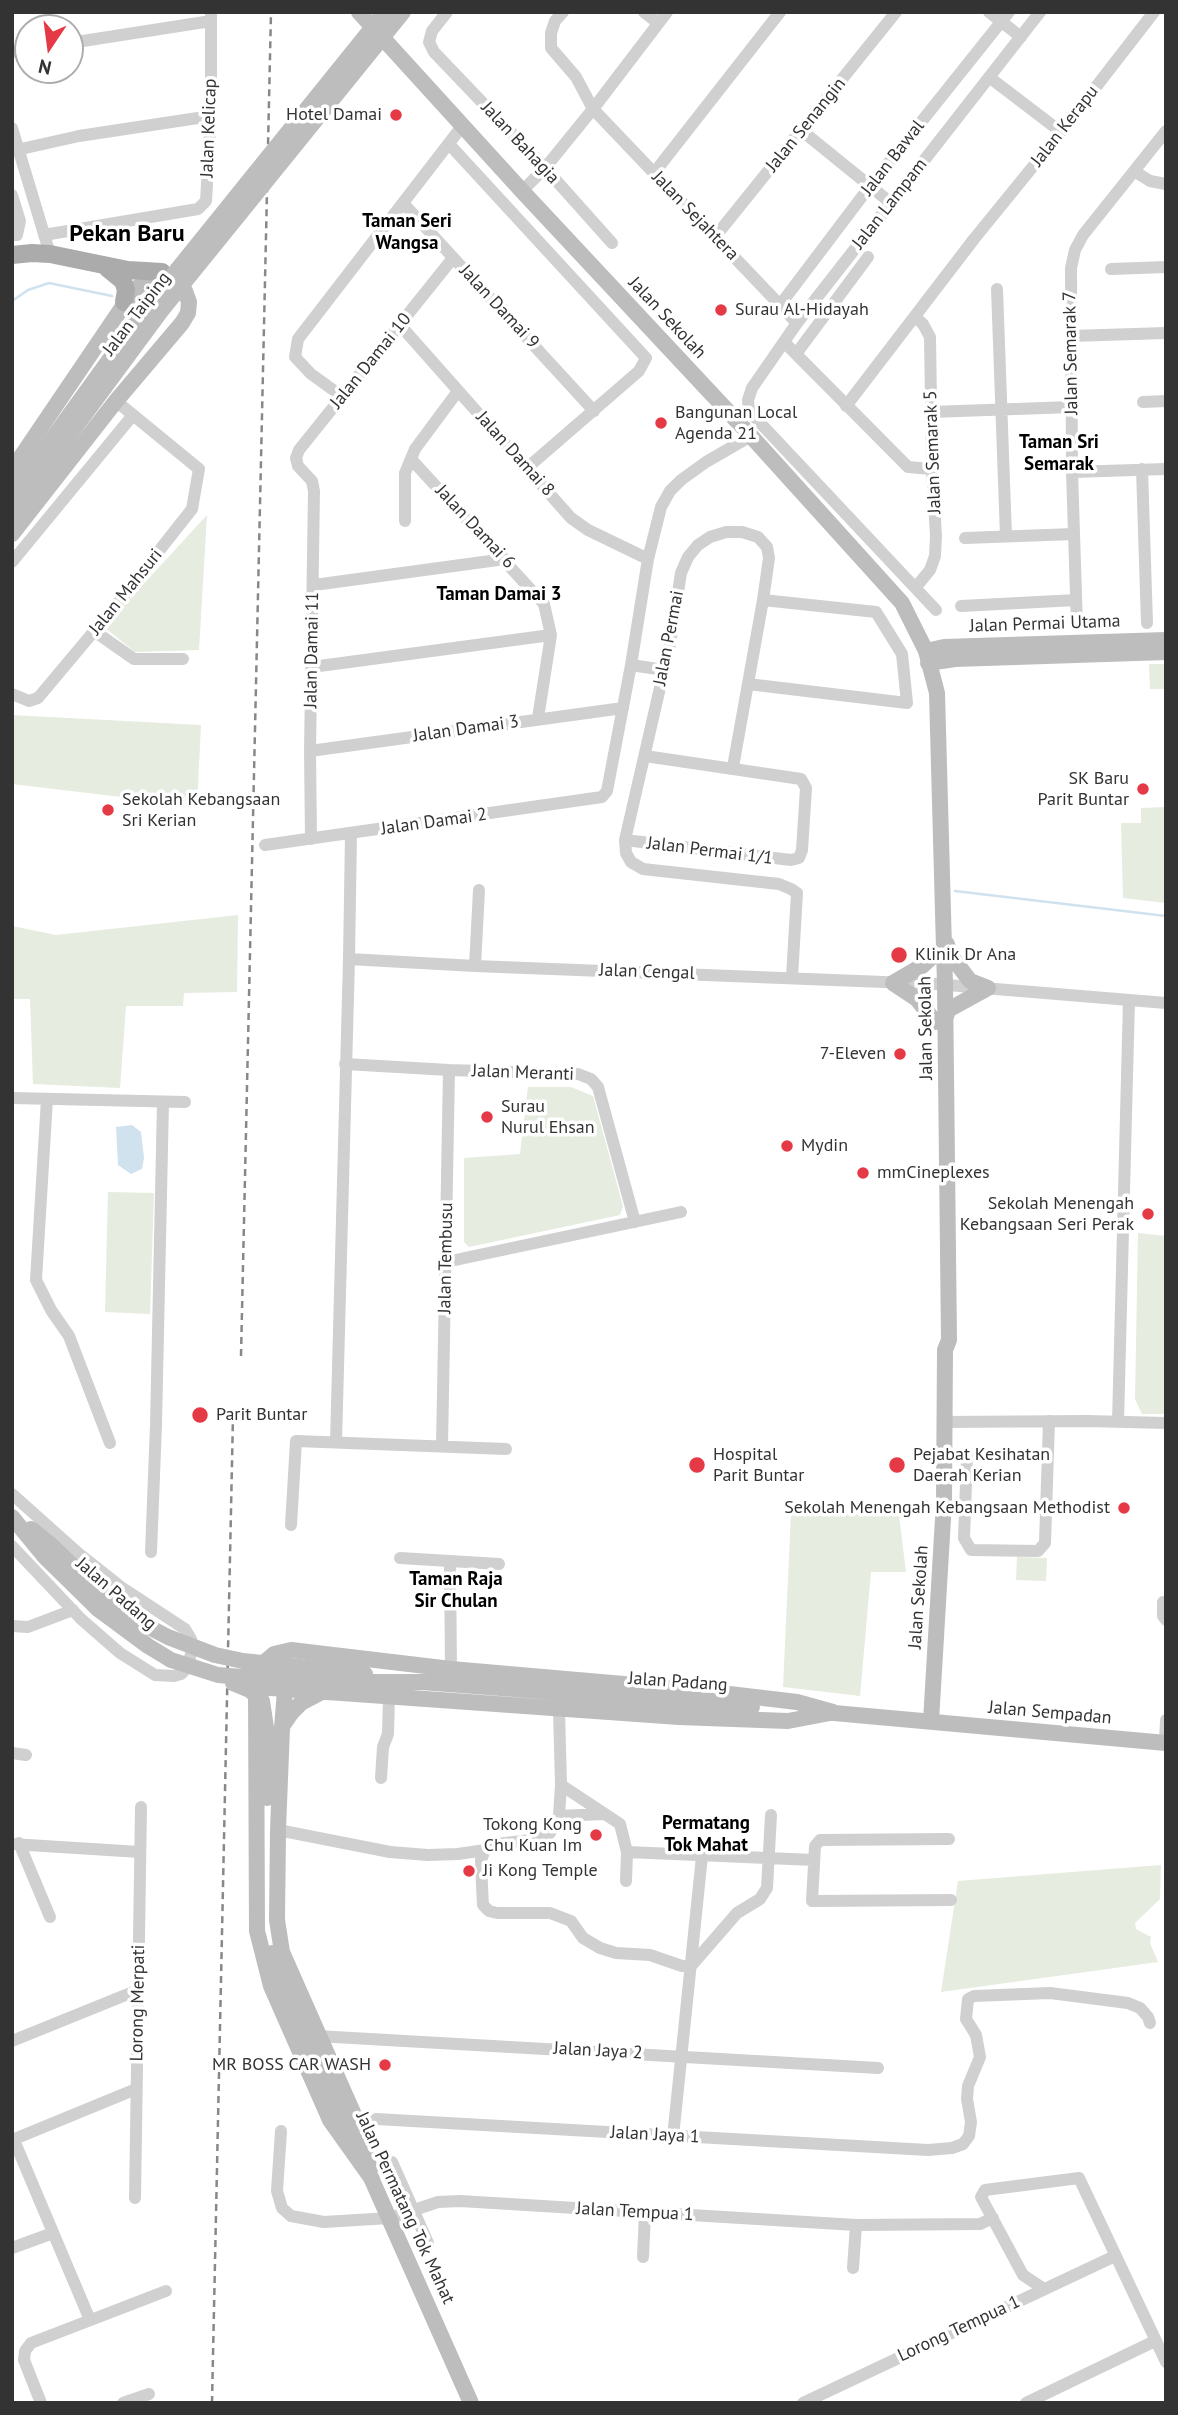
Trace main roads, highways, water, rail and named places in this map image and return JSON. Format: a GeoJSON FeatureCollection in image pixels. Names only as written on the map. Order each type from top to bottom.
{"type":"FeatureCollection","features":[{"type":"Feature","properties":{"kind":"main road"},"geometry":{"type":"LineString","coordinates":[[12,255],[50,254],[104,266],[162,272]]}},
{"type":"Feature","properties":{"kind":"main road"},"geometry":{"type":"LineString","coordinates":[[104,266],[123,281],[126,290],[124,302]]}},
{"type":"Feature","properties":{"kind":"water"},"geometry":{"type":"Polygon","coordinates":[[[132,1125],[141,1132],[144,1158],[142,1169],[131,1174],[118,1165],[116,1127],[132,1125]]]}},
{"type":"Feature","properties":{"kind":"waterway"},"geometry":{"type":"LineString","coordinates":[[12,301],[28,290],[49,283],[112,296]]}},
{"type":"Feature","properties":{"kind":"waterway"},"geometry":{"type":"LineString","coordinates":[[955,891],[1166,916]]}},
{"type":"Feature","properties":{"kind":"railway"},"geometry":{"type":"LineString","coordinates":[[241,1356],[271,12]]}},
{"type":"Feature","properties":{"kind":"railway"},"geometry":{"type":"LineString","coordinates":[[212,2403],[233,1416]]}},
{"type":"Feature","properties":{"kind":"place","name":"Hotel Damai"},"geometry":{"type":"Point","coordinates":[396,115]}},
{"type":"Feature","properties":{"kind":"place","name":"Surau Al-Hidayah"},"geometry":{"type":"Point","coordinates":[721,310]}},
{"type":"Feature","properties":{"kind":"place","name":"Bangunan Local Agenda 21"},"geometry":{"type":"Point","coordinates":[661,423]}},
{"type":"Feature","properties":{"kind":"place","name":"SK Baru Parit Buntar"},"geometry":{"type":"Point","coordinates":[1143,789]}},
{"type":"Feature","properties":{"kind":"place","name":"Sekolah Kebangsaan Sri Kerian"},"geometry":{"type":"Point","coordinates":[108,810]}},
{"type":"Feature","properties":{"kind":"place","name":"Klinik Dr Ana"},"geometry":{"type":"Point","coordinates":[899,955]}},
{"type":"Feature","properties":{"kind":"place","name":"7-Eleven"},"geometry":{"type":"Point","coordinates":[900,1054]}},
{"type":"Feature","properties":{"kind":"place","name":"Surau Nurul Ehsan"},"geometry":{"type":"Point","coordinates":[487,1117]}},
{"type":"Feature","properties":{"kind":"place","name":"Mydin"},"geometry":{"type":"Point","coordinates":[787,1146]}},
{"type":"Feature","properties":{"kind":"place","name":"mmCineplexes"},"geometry":{"type":"Point","coordinates":[863,1173]}},
{"type":"Feature","properties":{"kind":"place","name":"Sekolah Menengah Kebangsaan Seri Perak"},"geometry":{"type":"Point","coordinates":[1148,1214]}},
{"type":"Feature","properties":{"kind":"place","name":"Parit Buntar"},"geometry":{"type":"Point","coordinates":[200,1415]}},
{"type":"Feature","properties":{"kind":"place","name":"Hospital Parit Buntar"},"geometry":{"type":"Point","coordinates":[697,1465]}},
{"type":"Feature","properties":{"kind":"place","name":"Pejabat Kesihatan Daerah Kerian"},"geometry":{"type":"Point","coordinates":[897,1465]}},
{"type":"Feature","properties":{"kind":"place","name":"Sekolah Menengah Kebangsaan Methodist"},"geometry":{"type":"Point","coordinates":[1124,1508]}},
{"type":"Feature","properties":{"kind":"place","name":"Tokong Kong Chu Kuan Im"},"geometry":{"type":"Point","coordinates":[596,1835]}},
{"type":"Feature","properties":{"kind":"place","name":"Ji Kong Temple"},"geometry":{"type":"Point","coordinates":[469,1871]}},
{"type":"Feature","properties":{"kind":"place","name":"MR BOSS CAR WASH"},"geometry":{"type":"Point","coordinates":[385,2065]}},
{"type":"Feature","properties":{"kind":"district","name":"Taman Seri Wangsa"},"geometry":{"type":"Point","coordinates":[407,233]}},
{"type":"Feature","properties":{"kind":"district","name":"Pekan Baru"},"geometry":{"type":"Point","coordinates":[127,234]}},
{"type":"Feature","properties":{"kind":"district","name":"Taman Sri Semarak"},"geometry":{"type":"Point","coordinates":[1059,454]}},
{"type":"Feature","properties":{"kind":"district","name":"Taman Damai 3"},"geometry":{"type":"Point","coordinates":[499,595]}},
{"type":"Feature","properties":{"kind":"district","name":"Taman Raja Sir Chulan"},"geometry":{"type":"Point","coordinates":[456,1591]}},
{"type":"Feature","properties":{"kind":"district","name":"Permatang Tok Mahat"},"geometry":{"type":"Point","coordinates":[706,1835]}}]}
